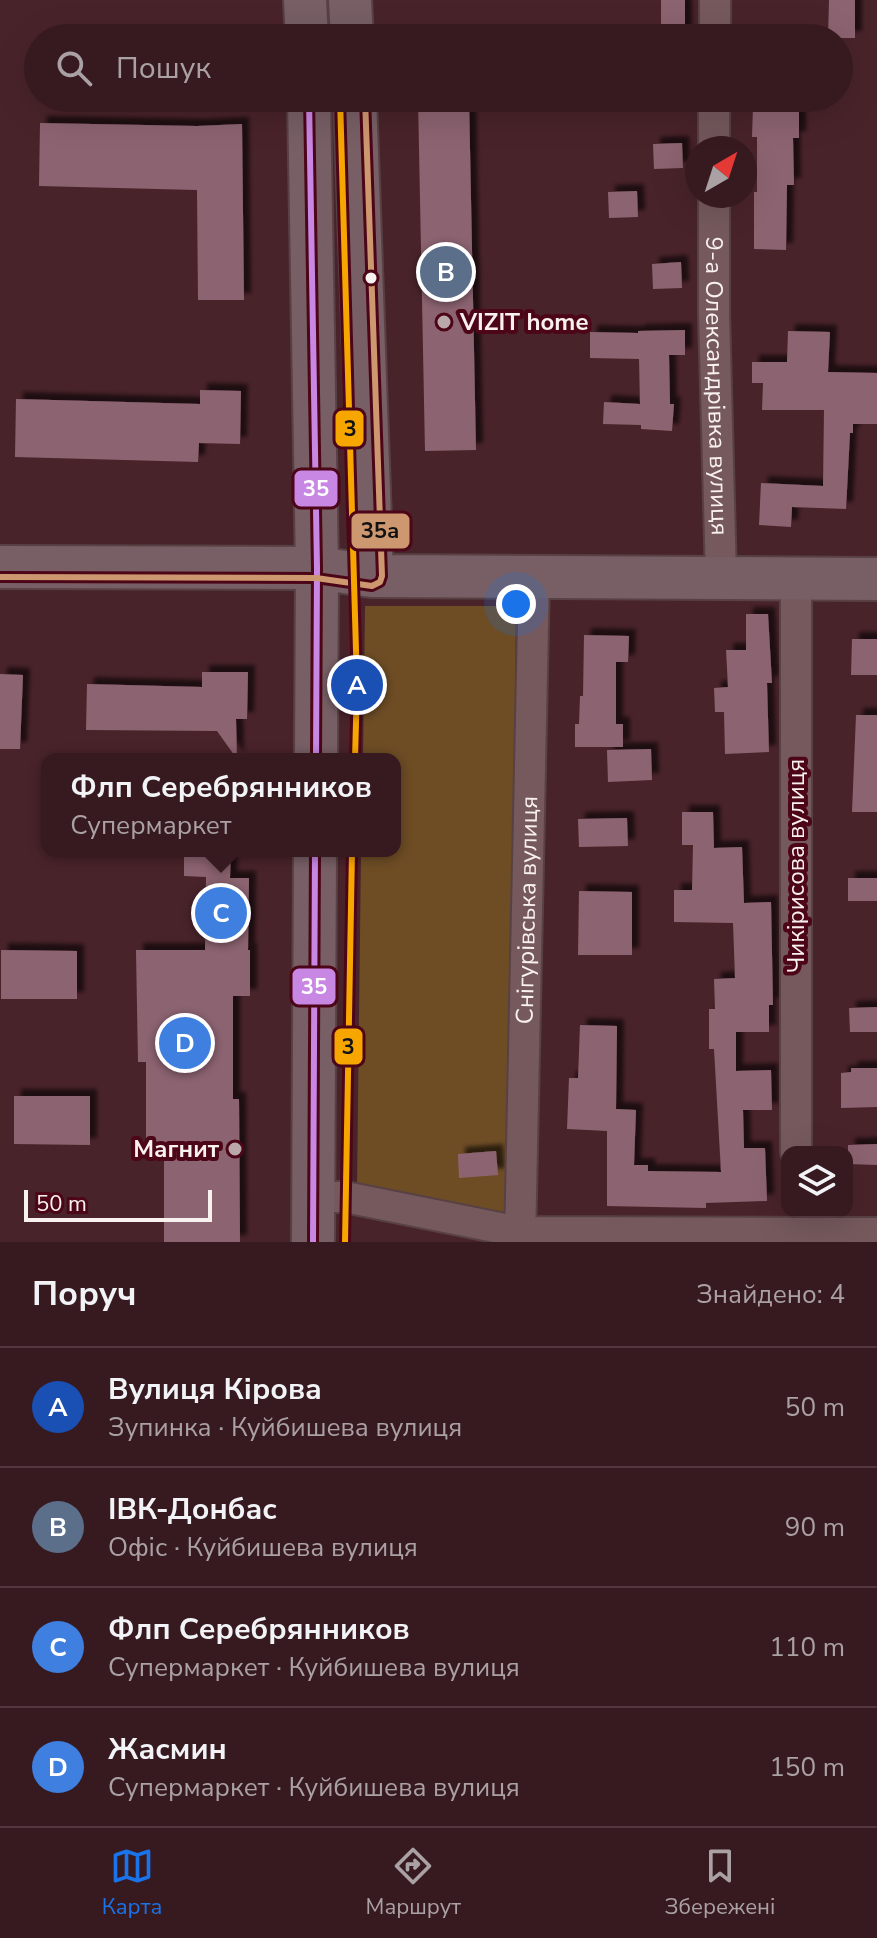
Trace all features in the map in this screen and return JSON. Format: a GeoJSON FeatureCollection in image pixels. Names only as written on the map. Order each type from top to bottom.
{"type":"FeatureCollection","features":[{"type":"Feature","properties":{"kind":"main road"},"geometry":{"type":"LineString","coordinates":[[305,0],[306,24]]}},
{"type":"Feature","properties":{"kind":"main road"},"geometry":{"type":"LineString","coordinates":[[350,0],[351,24]]}},
{"type":"Feature","properties":{"kind":"main road"},"geometry":{"type":"LineString","coordinates":[[309,112],[317,568],[316,753]]}},
{"type":"Feature","properties":{"kind":"main road"},"geometry":{"type":"LineString","coordinates":[[355,112],[372,576]]}},
{"type":"Feature","properties":{"kind":"main road"},"geometry":{"type":"LineString","coordinates":[[0,567],[317,568],[372,576],[877,579]]}},
{"type":"Feature","properties":{"kind":"main road"},"geometry":{"type":"LineString","coordinates":[[313,1242],[315,857]]}},
{"type":"Feature","properties":{"kind":"street"},"geometry":{"type":"LineString","coordinates":[[715,0],[715,24]]}},
{"type":"Feature","properties":{"kind":"street"},"geometry":{"type":"LineString","coordinates":[[714,112],[714,136]]}},
{"type":"Feature","properties":{"kind":"street","name":"9-а Олександрівка вулиця"},"geometry":{"type":"LineString","coordinates":[[714,208],[721,577]]}},
{"type":"Feature","properties":{"kind":"street","name":"Снігурівська вулиця"},"geometry":{"type":"LineString","coordinates":[[520,1237],[534,577]]}},
{"type":"Feature","properties":{"kind":"street","name":"Чикірисова вулиця"},"geometry":{"type":"LineString","coordinates":[[796,579],[796,1146]]}},
{"type":"Feature","properties":{"kind":"street"},"geometry":{"type":"LineString","coordinates":[[314,1197],[345,1197],[520,1237],[796,1229],[877,1233]]}},
{"type":"Feature","properties":{"kind":"shaded area"},"geometry":{"type":"Polygon","coordinates":[[[365,606],[516,606],[510,1216],[357,1188],[361,857],[401,857],[401,753],[363,753],[365,606]]]}},
{"type":"Feature","properties":{"kind":"building"},"geometry":{"type":"Polygon","coordinates":[[[661,0],[685,0],[685,24],[661,24],[661,0]]]}},
{"type":"Feature","properties":{"kind":"building"},"geometry":{"type":"Polygon","coordinates":[[[829,0],[855,0],[855,38],[853,24],[828,24],[829,0]]]}},
{"type":"Feature","properties":{"kind":"building"},"geometry":{"type":"Polygon","coordinates":[[[418,112],[469,112],[476,450],[425,451],[418,112]]]}},
{"type":"Feature","properties":{"kind":"building"},"geometry":{"type":"Polygon","coordinates":[[[753,112],[799,112],[799,138],[793,138],[794,185],[787,185],[786,250],[754,249],[757,136],[752,136],[753,112]]]}},
{"type":"Feature","properties":{"kind":"building"},"geometry":{"type":"Polygon","coordinates":[[[40,123],[242,124],[244,300],[198,300],[197,190],[39,186],[40,123]]]}},
{"type":"Feature","properties":{"kind":"building"},"geometry":{"type":"Polygon","coordinates":[[[682,143],[683,168],[654,169],[653,144],[682,143]]]}},
{"type":"Feature","properties":{"kind":"building"},"geometry":{"type":"Polygon","coordinates":[[[637,191],[638,217],[609,218],[608,192],[637,191]]]}},
{"type":"Feature","properties":{"kind":"building"},"geometry":{"type":"Polygon","coordinates":[[[681,262],[682,288],[653,289],[652,264],[681,262]]]}},
{"type":"Feature","properties":{"kind":"building"},"geometry":{"type":"Polygon","coordinates":[[[685,330],[685,355],[669,355],[670,404],[674,404],[672,431],[641,429],[641,425],[603,424],[604,402],[640,404],[639,359],[590,358],[590,332],[685,330]]]}},
{"type":"Feature","properties":{"kind":"building"},"geometry":{"type":"Polygon","coordinates":[[[788,331],[830,332],[828,372],[877,373],[877,424],[853,424],[846,509],[792,507],[791,527],[759,525],[761,483],[823,486],[824,410],[762,410],[763,383],[752,383],[752,362],[787,362],[788,331]]]}},
{"type":"Feature","properties":{"kind":"building"},"geometry":{"type":"Polygon","coordinates":[[[200,390],[241,391],[240,444],[199,443],[198,462],[15,457],[16,399],[200,404],[200,390]]]}},
{"type":"Feature","properties":{"kind":"building"},"geometry":{"type":"Polygon","coordinates":[[[746,614],[768,614],[772,683],[767,683],[769,752],[725,754],[724,712],[715,712],[714,688],[728,687],[726,650],[746,650],[746,614]]]}},
{"type":"Feature","properties":{"kind":"building"},"geometry":{"type":"Polygon","coordinates":[[[584,635],[629,636],[628,662],[616,662],[616,724],[623,724],[623,747],[575,747],[575,724],[579,724],[580,696],[583,696],[584,635]]]}},
{"type":"Feature","properties":{"kind":"building"},"geometry":{"type":"Polygon","coordinates":[[[852,639],[877,639],[877,675],[851,675],[852,639]]]}},
{"type":"Feature","properties":{"kind":"building"},"geometry":{"type":"Polygon","coordinates":[[[202,672],[248,672],[247,719],[236,719],[237,753],[233,753],[217,731],[86,730],[87,684],[202,687],[202,672]]]}},
{"type":"Feature","properties":{"kind":"building"},"geometry":{"type":"Polygon","coordinates":[[[0,674],[23,675],[20,749],[0,749],[0,674]]]}},
{"type":"Feature","properties":{"kind":"building"},"geometry":{"type":"Polygon","coordinates":[[[856,715],[877,715],[877,812],[852,812],[856,715]]]}},
{"type":"Feature","properties":{"kind":"building"},"geometry":{"type":"Polygon","coordinates":[[[651,749],[652,780],[608,782],[607,750],[651,749]]]}},
{"type":"Feature","properties":{"kind":"building"},"geometry":{"type":"Polygon","coordinates":[[[682,812],[713,812],[714,848],[742,847],[744,903],[771,902],[773,1005],[769,1005],[769,1032],[736,1032],[736,1071],[771,1070],[772,1110],[743,1110],[744,1148],[765,1148],[767,1201],[706,1203],[706,1208],[607,1206],[607,1131],[567,1129],[569,1078],[578,1078],[580,1025],[617,1026],[616,1109],[636,1110],[634,1165],[648,1165],[648,1171],[721,1172],[714,1049],[709,1049],[709,1009],[715,1009],[714,979],[735,978],[733,923],[674,922],[674,890],[692,890],[693,845],[682,845],[682,812]]]}},
{"type":"Feature","properties":{"kind":"building"},"geometry":{"type":"Polygon","coordinates":[[[627,818],[628,846],[579,847],[578,819],[627,818]]]}},
{"type":"Feature","properties":{"kind":"building"},"geometry":{"type":"Polygon","coordinates":[[[184,857],[231,857],[230,878],[249,878],[250,996],[233,996],[233,1099],[239,1099],[240,1242],[164,1242],[164,1152],[146,1152],[146,1062],[138,1062],[136,950],[205,950],[206,877],[184,876],[184,857]]]}},
{"type":"Feature","properties":{"kind":"building"},"geometry":{"type":"Polygon","coordinates":[[[848,878],[877,878],[877,901],[848,901],[848,878]]]}},
{"type":"Feature","properties":{"kind":"building"},"geometry":{"type":"Polygon","coordinates":[[[579,891],[632,892],[632,955],[578,955],[579,891]]]}},
{"type":"Feature","properties":{"kind":"building"},"geometry":{"type":"Polygon","coordinates":[[[1,950],[77,951],[77,999],[1,999],[1,950]]]}},
{"type":"Feature","properties":{"kind":"building"},"geometry":{"type":"Polygon","coordinates":[[[877,1007],[877,1032],[850,1032],[849,1008],[877,1007]]]}},
{"type":"Feature","properties":{"kind":"building"},"geometry":{"type":"Polygon","coordinates":[[[851,1068],[877,1068],[877,1107],[841,1108],[841,1073],[851,1072],[851,1068]]]}},
{"type":"Feature","properties":{"kind":"building"},"geometry":{"type":"Polygon","coordinates":[[[14,1096],[90,1096],[90,1145],[14,1144],[14,1096]]]}},
{"type":"Feature","properties":{"kind":"building"},"geometry":{"type":"Polygon","coordinates":[[[877,1144],[877,1165],[853,1164],[853,1146],[848,1145],[877,1144]]]}},
{"type":"Feature","properties":{"kind":"building"},"geometry":{"type":"Polygon","coordinates":[[[496,1151],[498,1175],[459,1178],[458,1154],[496,1151]]]}},
{"type":"Feature","properties":{"kind":"transit line","name":"35"},"geometry":{"type":"LineString","coordinates":[[309,112],[317,568],[316,753]]}},
{"type":"Feature","properties":{"kind":"transit line","name":"3"},"geometry":{"type":"LineString","coordinates":[[340,112],[357,685],[355,753]]}},
{"type":"Feature","properties":{"kind":"transit line","name":"35а"},"geometry":{"type":"LineString","coordinates":[[0,577],[316,578],[372,586],[380,582],[365,112]]}},
{"type":"Feature","properties":{"kind":"transit line","name":"35"},"geometry":{"type":"LineString","coordinates":[[313,1242],[315,857]]}},
{"type":"Feature","properties":{"kind":"transit line","name":"3"},"geometry":{"type":"LineString","coordinates":[[345,1242],[352,857]]}},
{"type":"Feature","properties":{"kind":"place","name":"ІВК-Донбас"},"geometry":{"type":"Point","coordinates":[446,272]}},
{"type":"Feature","properties":{"kind":"place","name":"VIZIT home"},"geometry":{"type":"Point","coordinates":[444,322]}},
{"type":"Feature","properties":{"kind":"place","name":"Вулиця Кірова"},"geometry":{"type":"Point","coordinates":[357,685]}},
{"type":"Feature","properties":{"kind":"place","name":"Флп Серебрянников"},"geometry":{"type":"Point","coordinates":[221,913]}},
{"type":"Feature","properties":{"kind":"place","name":"Жасмин"},"geometry":{"type":"Point","coordinates":[185,1043]}},
{"type":"Feature","properties":{"kind":"place","name":"Магнит"},"geometry":{"type":"Point","coordinates":[235,1149]}}]}
